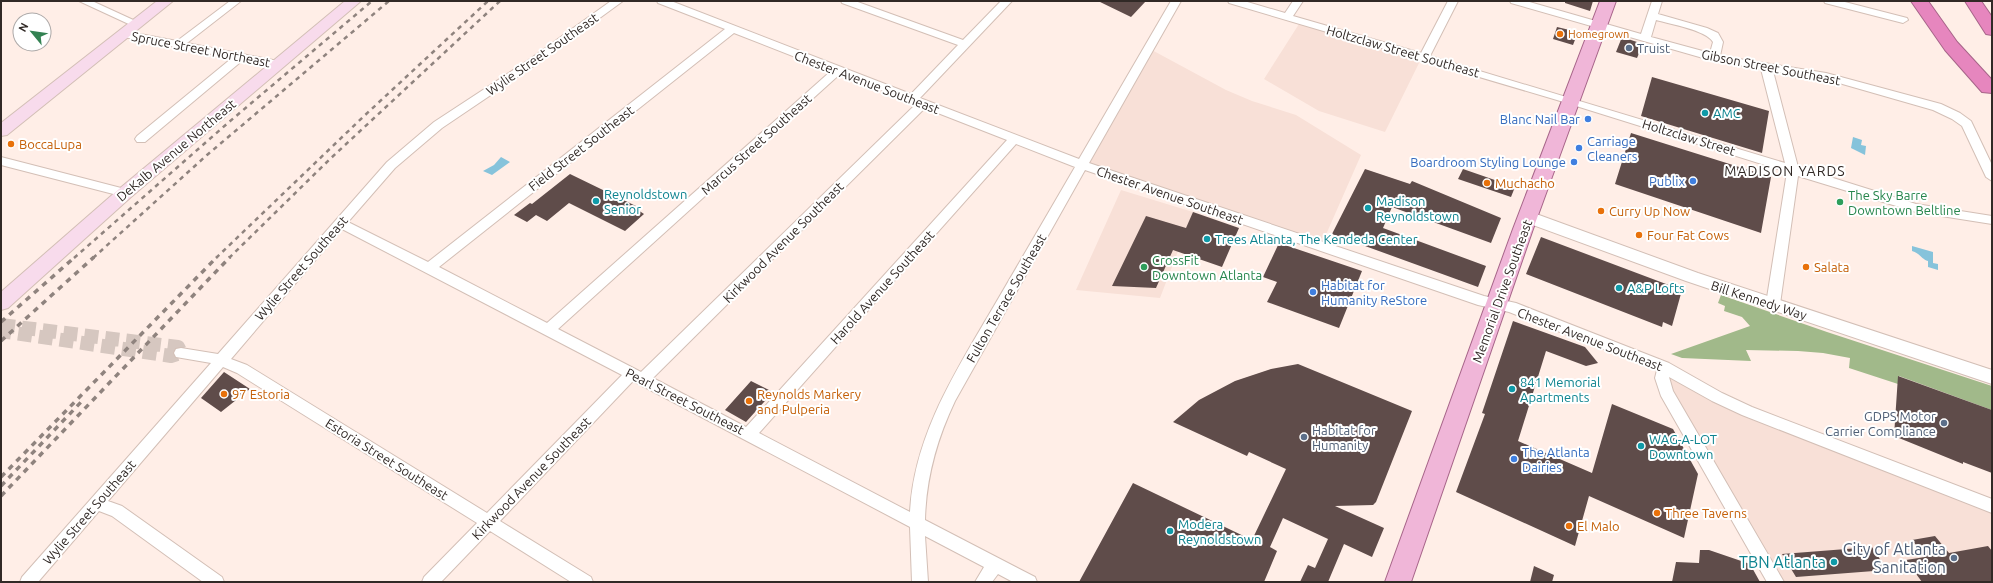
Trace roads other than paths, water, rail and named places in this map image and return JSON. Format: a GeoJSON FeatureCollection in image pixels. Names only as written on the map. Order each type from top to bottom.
{"type":"FeatureCollection","features":[{"type":"Feature","properties":{"kind":"highway"},"geometry":{"type":"LineString","coordinates":[[1919,1],[1951,46],[1990,91]]}},
{"type":"Feature","properties":{"kind":"highway"},"geometry":{"type":"LineString","coordinates":[[1936,1],[1990,91]]}},
{"type":"Feature","properties":{"kind":"highway"},"geometry":{"type":"LineString","coordinates":[[1973,1],[1992,30]]}},
{"type":"Feature","properties":{"kind":"main road"},"geometry":{"type":"LineString","coordinates":[[1,131],[166,1]]}},
{"type":"Feature","properties":{"kind":"main road","name":"DeKalb Avenue Northeast"},"geometry":{"type":"LineString","coordinates":[[1,303],[125,193],[354,1]]}},
{"type":"Feature","properties":{"kind":"main road","name":"Memorial Drive Southeast"},"geometry":{"type":"LineString","coordinates":[[1398,582],[1528,217],[1608,1]]}},
{"type":"Feature","properties":{"kind":"street","name":"Spruce Street Northeast"},"geometry":{"type":"LineString","coordinates":[[84,1],[137,24]]}},
{"type":"Feature","properties":{"kind":"street"},"geometry":{"type":"LineString","coordinates":[[178,45],[236,1]]}},
{"type":"Feature","properties":{"kind":"street","name":"Wylie Street Southeast"},"geometry":{"type":"LineString","coordinates":[[28,582],[391,165],[424,135],[534,61],[618,1]]}},
{"type":"Feature","properties":{"kind":"street","name":"Chester Avenue Southeast"},"geometry":{"type":"LineString","coordinates":[[662,1],[1082,165],[1511,308],[1664,367],[1717,397],[1747,411],[1992,506]]}},
{"type":"Feature","properties":{"kind":"street"},"geometry":{"type":"LineString","coordinates":[[846,1],[965,44]]}},
{"type":"Feature","properties":{"kind":"street","name":"Kirkwood Avenue Southeast"},"geometry":{"type":"LineString","coordinates":[[430,582],[488,522],[918,102],[965,44],[1007,1]]}},
{"type":"Feature","properties":{"kind":"street","name":"Fulton Terrace Southeast"},"geometry":{"type":"LineString","coordinates":[[920,582],[918,523],[919,494],[923,467],[930,441],[940,417],[968,363],[1176,1]]}},
{"type":"Feature","properties":{"kind":"street","name":"Holtzclaw Street Southeast"},"geometry":{"type":"LineString","coordinates":[[1234,1],[1572,101]]}},
{"type":"Feature","properties":{"kind":"street"},"geometry":{"type":"LineString","coordinates":[[1287,17],[1298,1]]}},
{"type":"Feature","properties":{"kind":"street"},"geometry":{"type":"LineString","coordinates":[[1424,57],[1453,1]]}},
{"type":"Feature","properties":{"kind":"street","name":"Gibson Street Southeast"},"geometry":{"type":"LineString","coordinates":[[1515,1],[1714,58],[1826,76],[1937,107],[1956,116],[1967,124],[1992,177]]}},
{"type":"Feature","properties":{"kind":"street"},"geometry":{"type":"LineString","coordinates":[[1645,38],[1657,1]]}},
{"type":"Feature","properties":{"kind":"street"},"geometry":{"type":"LineString","coordinates":[[1829,1],[1903,20]]}},
{"type":"Feature","properties":{"kind":"street"},"geometry":{"type":"LineString","coordinates":[[1652,16],[1703,30],[1714,35],[1718,42],[1714,58]]}},
{"type":"Feature","properties":{"kind":"street","name":"Field Street Southeast"},"geometry":{"type":"LineString","coordinates":[[429,268],[732,29]]}},
{"type":"Feature","properties":{"kind":"street","name":"Spruce Street Northeast"},"geometry":{"type":"LineString","coordinates":[[124,34],[278,64]]}},
{"type":"Feature","properties":{"kind":"street"},"geometry":{"type":"LineString","coordinates":[[141,139],[240,56]]}},
{"type":"Feature","properties":{"kind":"street"},"geometry":{"type":"LineString","coordinates":[[1766,66],[1793,170],[1773,304]]}},
{"type":"Feature","properties":{"kind":"street","name":"Marcus Street Southeast"},"geometry":{"type":"LineString","coordinates":[[548,330],[838,70]]}},
{"type":"Feature","properties":{"kind":"street","name":"Holtzclaw Street"},"geometry":{"type":"LineString","coordinates":[[1572,101],[1916,208],[1992,220]]}},
{"type":"Feature","properties":{"kind":"street","name":"Harold Avenue Southeast"},"geometry":{"type":"LineString","coordinates":[[749,434],[1014,139]]}},
{"type":"Feature","properties":{"kind":"street"},"geometry":{"type":"LineString","coordinates":[[1,161],[125,193]]}},
{"type":"Feature","properties":{"kind":"street","name":"Bill Kennedy Way"},"geometry":{"type":"LineString","coordinates":[[1528,217],[1685,275],[1992,377]]}},
{"type":"Feature","properties":{"kind":"street","name":"Pearl Street Southeast"},"geometry":{"type":"LineString","coordinates":[[339,224],[351,227],[749,434],[1029,582]]}},
{"type":"Feature","properties":{"kind":"street","name":"Estoria Street Southeast"},"geometry":{"type":"LineString","coordinates":[[181,353],[221,360],[242,369],[585,582]]}},
{"type":"Feature","properties":{"kind":"street"},"geometry":{"type":"LineString","coordinates":[[1664,367],[1662,378],[1666,392],[1776,582]]}},
{"type":"Feature","properties":{"kind":"street"},"geometry":{"type":"LineString","coordinates":[[96,503],[117,511],[216,582]]}},
{"type":"Feature","properties":{"kind":"street"},"geometry":{"type":"LineString","coordinates":[[983,582],[995,564]]}},
{"type":"Feature","properties":{"kind":"water"},"geometry":{"type":"Polygon","coordinates":[[[1853,137],[1862,140],[1861,145],[1866,146],[1865,155],[1851,148],[1853,137]]]}},
{"type":"Feature","properties":{"kind":"water"},"geometry":{"type":"Polygon","coordinates":[[[501,157],[510,162],[492,175],[483,171],[494,165],[501,157]]]}},
{"type":"Feature","properties":{"kind":"water"},"geometry":{"type":"Polygon","coordinates":[[[1912,246],[1933,252],[1933,263],[1938,264],[1938,270],[1928,267],[1928,261],[1912,251],[1912,246]]]}},
{"type":"Feature","properties":{"kind":"tunnel"},"geometry":{"type":"LineString","coordinates":[[1,325],[178,347],[181,353],[171,356],[1,331]]}},
{"type":"Feature","properties":{"kind":"railway"},"geometry":{"type":"LineString","coordinates":[[74,258],[229,122],[372,1]]}},
{"type":"Feature","properties":{"kind":"railway"},"geometry":{"type":"LineString","coordinates":[[93,258],[207,155],[389,1]]}},
{"type":"Feature","properties":{"kind":"railway"},"geometry":{"type":"LineString","coordinates":[[216,258],[363,117],[488,1]]}},
{"type":"Feature","properties":{"kind":"railway"},"geometry":{"type":"LineString","coordinates":[[230,257],[330,159],[500,1]]}},
{"type":"Feature","properties":{"kind":"railway"},"geometry":{"type":"LineString","coordinates":[[1,322],[75,257]]}},
{"type":"Feature","properties":{"kind":"railway"},"geometry":{"type":"LineString","coordinates":[[1,341],[94,257]]}},
{"type":"Feature","properties":{"kind":"railway"},"geometry":{"type":"LineString","coordinates":[[1,496],[230,257]]}},
{"type":"Feature","properties":{"kind":"railway"},"geometry":{"type":"LineString","coordinates":[[1,477],[216,258]]}},
{"type":"Feature","properties":{"kind":"railway"},"geometry":{"type":"LineString","coordinates":[[1,486],[83,400]]}},
{"type":"Feature","properties":{"kind":"place","name":"Homegrown"},"geometry":{"type":"Point","coordinates":[1560,34]}},
{"type":"Feature","properties":{"kind":"place","name":"Truist"},"geometry":{"type":"Point","coordinates":[1629,48]}},
{"type":"Feature","properties":{"kind":"place","name":"AMC"},"geometry":{"type":"Point","coordinates":[1705,113]}},
{"type":"Feature","properties":{"kind":"place","name":"Blanc Nail Bar"},"geometry":{"type":"Point","coordinates":[1588,119]}},
{"type":"Feature","properties":{"kind":"place","name":"BoccaLupa"},"geometry":{"type":"Point","coordinates":[11,144]}},
{"type":"Feature","properties":{"kind":"place","name":"Carriage Cleaners"},"geometry":{"type":"Point","coordinates":[1579,148]}},
{"type":"Feature","properties":{"kind":"place","name":"Boardroom Styling Lounge"},"geometry":{"type":"Point","coordinates":[1574,162]}},
{"type":"Feature","properties":{"kind":"place","name":"Publix"},"geometry":{"type":"Point","coordinates":[1693,181]}},
{"type":"Feature","properties":{"kind":"place","name":"Muchacho"},"geometry":{"type":"Point","coordinates":[1487,183]}},
{"type":"Feature","properties":{"kind":"place","name":"Reynoldstown Senior"},"geometry":{"type":"Point","coordinates":[596,201]}},
{"type":"Feature","properties":{"kind":"place","name":"The Sky Barre Downtown Beltline"},"geometry":{"type":"Point","coordinates":[1840,202]}},
{"type":"Feature","properties":{"kind":"place","name":"Madison Reynoldstown"},"geometry":{"type":"Point","coordinates":[1368,208]}},
{"type":"Feature","properties":{"kind":"place","name":"Curry Up Now"},"geometry":{"type":"Point","coordinates":[1601,211]}},
{"type":"Feature","properties":{"kind":"place","name":"Four Fat Cows"},"geometry":{"type":"Point","coordinates":[1639,235]}},
{"type":"Feature","properties":{"kind":"place","name":"Trees Atlanta, The Kendeda Center"},"geometry":{"type":"Point","coordinates":[1207,239]}},
{"type":"Feature","properties":{"kind":"place","name":"CrossFit Downtown Atlanta"},"geometry":{"type":"Point","coordinates":[1144,267]}},
{"type":"Feature","properties":{"kind":"place","name":"Salata"},"geometry":{"type":"Point","coordinates":[1806,267]}},
{"type":"Feature","properties":{"kind":"place","name":"A&P Lofts"},"geometry":{"type":"Point","coordinates":[1619,288]}},
{"type":"Feature","properties":{"kind":"place","name":"Habitat for Humanity ReStore"},"geometry":{"type":"Point","coordinates":[1313,292]}},
{"type":"Feature","properties":{"kind":"place","name":"841 Memorial Apartments"},"geometry":{"type":"Point","coordinates":[1512,389]}},
{"type":"Feature","properties":{"kind":"place","name":"97 Estoria"},"geometry":{"type":"Point","coordinates":[224,394]}},
{"type":"Feature","properties":{"kind":"place","name":"Reynolds Markery and Pulperia"},"geometry":{"type":"Point","coordinates":[749,401]}},
{"type":"Feature","properties":{"kind":"place","name":"GDPS Motor Carrier Compliance"},"geometry":{"type":"Point","coordinates":[1944,423]}},
{"type":"Feature","properties":{"kind":"place","name":"Habitat for Humanity"},"geometry":{"type":"Point","coordinates":[1304,437]}},
{"type":"Feature","properties":{"kind":"place","name":"WAG-A-LOT Downtown"},"geometry":{"type":"Point","coordinates":[1641,446]}},
{"type":"Feature","properties":{"kind":"place","name":"The Atlanta Dairies"},"geometry":{"type":"Point","coordinates":[1514,459]}},
{"type":"Feature","properties":{"kind":"place","name":"Three Taverns"},"geometry":{"type":"Point","coordinates":[1657,513]}},
{"type":"Feature","properties":{"kind":"place","name":"El Malo"},"geometry":{"type":"Point","coordinates":[1569,526]}},
{"type":"Feature","properties":{"kind":"place","name":"Modera Reynoldstown"},"geometry":{"type":"Point","coordinates":[1170,531]}},
{"type":"Feature","properties":{"kind":"place","name":"City of Atlanta Sanitation"},"geometry":{"type":"Point","coordinates":[1954,558]}},
{"type":"Feature","properties":{"kind":"place","name":"TBN Atlanta"},"geometry":{"type":"Point","coordinates":[1834,562]}},
{"type":"Feature","properties":{"kind":"district","name":"MADISON YARDS"},"geometry":{"type":"Point","coordinates":[1785,171]}}]}
